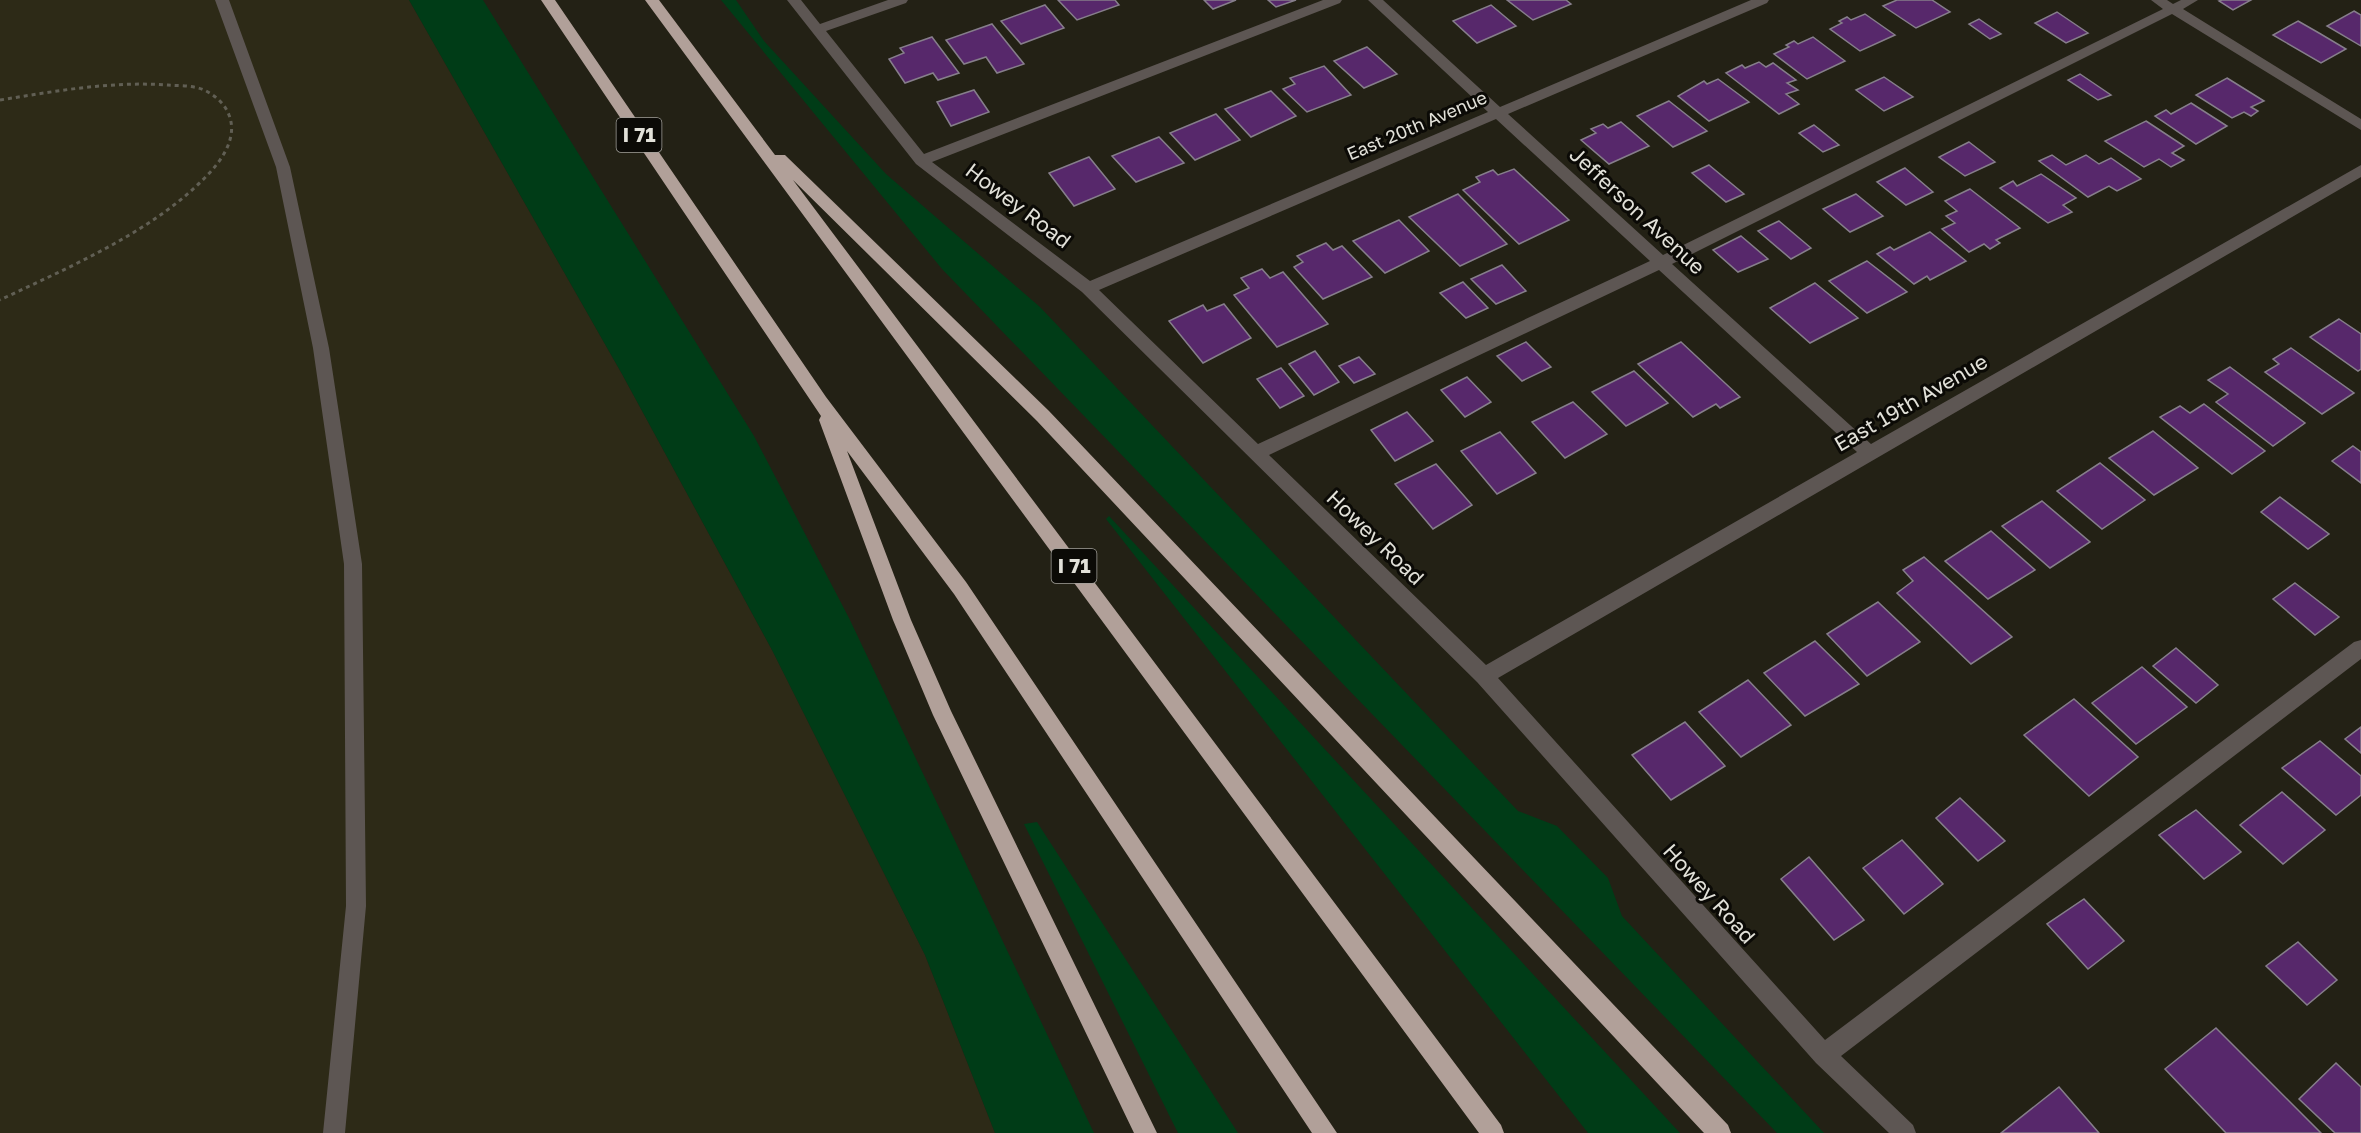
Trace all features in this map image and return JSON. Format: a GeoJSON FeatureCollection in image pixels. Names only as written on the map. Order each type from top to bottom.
{"type":"FeatureCollection","features":[{"type":"Feature","properties":{"kind":"highway","name":"I 71"},"geometry":{"type":"LineString","coordinates":[[548,0],[820,402],[960,588],[1326,1133]]}},
{"type":"Feature","properties":{"kind":"highway","name":"I 71"},"geometry":{"type":"LineString","coordinates":[[652,0],[1493,1133]]}},
{"type":"Feature","properties":{"kind":"highway"},"geometry":{"type":"LineString","coordinates":[[741,120],[1043,416],[1720,1133]]}},
{"type":"Feature","properties":{"kind":"highway"},"geometry":{"type":"LineString","coordinates":[[820,402],[902,620],[943,715],[1146,1133]]}},
{"type":"Feature","properties":{"kind":"street"},"geometry":{"type":"LineString","coordinates":[[222,0],[283,167],[321,348],[353,564],[356,906],[334,1133]]}},
{"type":"Feature","properties":{"kind":"street","name":"Howey Road"},"geometry":{"type":"LineString","coordinates":[[794,0],[921,161],[1088,288],[1484,676],[1824,1055],[1905,1133]]}},
{"type":"Feature","properties":{"kind":"street"},"geometry":{"type":"LineString","coordinates":[[816,30],[901,0]]}},
{"type":"Feature","properties":{"kind":"street"},"geometry":{"type":"LineString","coordinates":[[921,161],[1335,0]]}},
{"type":"Feature","properties":{"kind":"street","name":"Jefferson Avenue"},"geometry":{"type":"LineString","coordinates":[[1375,0],[1869,453]]}},
{"type":"Feature","properties":{"kind":"street","name":"East 20th Avenue"},"geometry":{"type":"LineString","coordinates":[[1088,288],[1762,0]]}},
{"type":"Feature","properties":{"kind":"street"},"geometry":{"type":"LineString","coordinates":[[2158,0],[2361,125]]}},
{"type":"Feature","properties":{"kind":"street"},"geometry":{"type":"LineString","coordinates":[[1256,453],[1662,262],[2191,0]]}},
{"type":"Feature","properties":{"kind":"street","name":"East 19th Avenue"},"geometry":{"type":"LineString","coordinates":[[1484,676],[2361,171]]}},
{"type":"Feature","properties":{"kind":"street"},"geometry":{"type":"LineString","coordinates":[[1824,1055],[2361,648]]}},
{"type":"Feature","properties":{"kind":"path"},"geometry":{"type":"LineString","coordinates":[[0,100],[112,84],[161,85],[202,89],[222,102],[232,122],[228,148],[207,175],[177,201],[123,237],[0,300]]}},
{"type":"Feature","properties":{"kind":"shaded area"},"geometry":{"type":"Polygon","coordinates":[[[0,0],[409,0],[622,374],[772,650],[925,955],[995,1133],[0,1133],[0,0]]]}},
{"type":"Feature","properties":{"kind":"green space"},"geometry":{"type":"Polygon","coordinates":[[[409,0],[483,0],[754,436],[849,618],[1094,1133],[995,1133],[925,955],[772,650],[622,374],[409,0]]]}},
{"type":"Feature","properties":{"kind":"green space"},"geometry":{"type":"Polygon","coordinates":[[[721,0],[736,0],[764,41],[886,174],[1040,307],[1518,811],[1557,826],[1608,878],[1622,916],[1824,1133],[1777,1133],[942,269],[721,0]]]}},
{"type":"Feature","properties":{"kind":"green space"},"geometry":{"type":"Polygon","coordinates":[[[1109,516],[1680,1133],[1588,1133],[1106,519],[1109,516]]]}},
{"type":"Feature","properties":{"kind":"green space"},"geometry":{"type":"Polygon","coordinates":[[[1037,822],[1238,1133],[1178,1133],[1024,824],[1037,822]]]}},
{"type":"Feature","properties":{"kind":"building"},"geometry":{"type":"Polygon","coordinates":[[[1058,0],[1115,0],[1119,5],[1077,20],[1058,0]]]}},
{"type":"Feature","properties":{"kind":"building"},"geometry":{"type":"Polygon","coordinates":[[[1204,0],[1236,0],[1213,9],[1204,0]]]}},
{"type":"Feature","properties":{"kind":"building"},"geometry":{"type":"Polygon","coordinates":[[[1268,0],[1296,0],[1276,7],[1268,0]]]}},
{"type":"Feature","properties":{"kind":"building"},"geometry":{"type":"Polygon","coordinates":[[[1507,0],[1566,0],[1571,4],[1533,20],[1507,0]]]}},
{"type":"Feature","properties":{"kind":"building"},"geometry":{"type":"Polygon","coordinates":[[[1897,0],[1932,0],[1950,12],[1916,28],[1883,6],[1897,0]]]}},
{"type":"Feature","properties":{"kind":"building"},"geometry":{"type":"Polygon","coordinates":[[[2251,0],[2233,10],[2219,1],[2251,0]]]}},
{"type":"Feature","properties":{"kind":"building"},"geometry":{"type":"Polygon","coordinates":[[[1045,5],[1064,28],[1021,44],[1001,21],[1045,5]]]}},
{"type":"Feature","properties":{"kind":"building"},"geometry":{"type":"Polygon","coordinates":[[[1491,5],[1516,26],[1477,43],[1453,21],[1491,5]]]}},
{"type":"Feature","properties":{"kind":"building"},"geometry":{"type":"Polygon","coordinates":[[[2354,11],[2361,15],[2361,46],[2327,26],[2354,11]]]}},
{"type":"Feature","properties":{"kind":"building"},"geometry":{"type":"Polygon","coordinates":[[[2057,12],[2088,33],[2066,43],[2035,23],[2057,12]]]}},
{"type":"Feature","properties":{"kind":"building"},"geometry":{"type":"Polygon","coordinates":[[[1865,14],[1895,35],[1860,51],[1830,29],[1842,23],[1839,21],[1847,17],[1851,20],[1865,14]]]}},
{"type":"Feature","properties":{"kind":"building"},"geometry":{"type":"Polygon","coordinates":[[[1979,19],[2001,34],[1990,39],[1969,24],[1979,19]]]}},
{"type":"Feature","properties":{"kind":"building"},"geometry":{"type":"Polygon","coordinates":[[[2298,21],[2346,49],[2321,63],[2273,35],[2298,21]]]}},
{"type":"Feature","properties":{"kind":"building"},"geometry":{"type":"Polygon","coordinates":[[[992,24],[1024,64],[997,73],[986,57],[964,64],[946,40],[992,24]]]}},
{"type":"Feature","properties":{"kind":"building"},"geometry":{"type":"Polygon","coordinates":[[[932,37],[959,73],[938,80],[933,73],[905,83],[889,59],[904,53],[900,48],[932,37]]]}},
{"type":"Feature","properties":{"kind":"building"},"geometry":{"type":"Polygon","coordinates":[[[1813,37],[1845,61],[1807,79],[1774,54],[1789,47],[1786,45],[1794,41],[1798,44],[1813,37]]]}},
{"type":"Feature","properties":{"kind":"building"},"geometry":{"type":"Polygon","coordinates":[[[1367,47],[1397,74],[1364,88],[1334,61],[1367,47]]]}},
{"type":"Feature","properties":{"kind":"building"},"geometry":{"type":"Polygon","coordinates":[[[1759,62],[1766,67],[1773,63],[1796,80],[1787,83],[1798,90],[1786,94],[1799,104],[1779,114],[1726,73],[1742,65],[1745,68],[1759,62]]]}},
{"type":"Feature","properties":{"kind":"building"},"geometry":{"type":"Polygon","coordinates":[[[1324,66],[1351,95],[1307,112],[1283,89],[1295,84],[1290,78],[1324,66]]]}},
{"type":"Feature","properties":{"kind":"building"},"geometry":{"type":"Polygon","coordinates":[[[2080,74],[2111,95],[2098,100],[2068,80],[2080,74]]]}},
{"type":"Feature","properties":{"kind":"building"},"geometry":{"type":"Polygon","coordinates":[[[1884,77],[1913,97],[1884,111],[1856,90],[1884,77]]]}},
{"type":"Feature","properties":{"kind":"building"},"geometry":{"type":"Polygon","coordinates":[[[2227,78],[2264,101],[2251,107],[2258,111],[2251,116],[2244,112],[2232,118],[2196,95],[2227,78]]]}},
{"type":"Feature","properties":{"kind":"building"},"geometry":{"type":"Polygon","coordinates":[[[1718,79],[1749,102],[1709,121],[1678,96],[1704,81],[1707,84],[1718,79]]]}},
{"type":"Feature","properties":{"kind":"building"},"geometry":{"type":"Polygon","coordinates":[[[974,90],[989,112],[951,126],[937,102],[974,90]]]}},
{"type":"Feature","properties":{"kind":"building"},"geometry":{"type":"Polygon","coordinates":[[[1271,91],[1296,116],[1251,137],[1225,109],[1271,91]]]}},
{"type":"Feature","properties":{"kind":"building"},"geometry":{"type":"Polygon","coordinates":[[[1669,101],[1707,131],[1673,147],[1637,116],[1669,101]]]}},
{"type":"Feature","properties":{"kind":"building"},"geometry":{"type":"Polygon","coordinates":[[[2191,103],[2227,126],[2196,144],[2155,116],[2166,110],[2171,114],[2191,103]]]}},
{"type":"Feature","properties":{"kind":"building"},"geometry":{"type":"Polygon","coordinates":[[[1216,114],[1240,140],[1195,160],[1170,133],[1216,114]]]}},
{"type":"Feature","properties":{"kind":"building"},"geometry":{"type":"Polygon","coordinates":[[[2146,121],[2184,146],[2172,153],[2184,160],[2171,167],[2159,159],[2144,167],[2105,141],[2146,121]]]}},
{"type":"Feature","properties":{"kind":"building"},"geometry":{"type":"Polygon","coordinates":[[[1621,122],[1649,146],[1609,164],[1581,140],[1596,133],[1591,129],[1603,124],[1608,128],[1621,122]]]}},
{"type":"Feature","properties":{"kind":"building"},"geometry":{"type":"Polygon","coordinates":[[[1814,125],[1839,145],[1823,152],[1799,133],[1814,125]]]}},
{"type":"Feature","properties":{"kind":"building"},"geometry":{"type":"Polygon","coordinates":[[[1159,137],[1184,163],[1136,182],[1112,156],[1159,137]]]}},
{"type":"Feature","properties":{"kind":"building"},"geometry":{"type":"Polygon","coordinates":[[[1969,142],[1995,162],[1965,176],[1939,157],[1969,142]]]}},
{"type":"Feature","properties":{"kind":"building"},"geometry":{"type":"Polygon","coordinates":[[[2052,155],[2066,165],[2086,155],[2099,164],[2111,158],[2141,179],[2117,191],[2109,186],[2088,197],[2039,161],[2052,155]]]}},
{"type":"Feature","properties":{"kind":"building"},"geometry":{"type":"Polygon","coordinates":[[[1089,157],[1115,189],[1074,206],[1049,173],[1089,157]]]}},
{"type":"Feature","properties":{"kind":"building"},"geometry":{"type":"Polygon","coordinates":[[[1709,165],[1744,194],[1726,202],[1692,173],[1709,165]]]}},
{"type":"Feature","properties":{"kind":"building"},"geometry":{"type":"Polygon","coordinates":[[[1905,168],[1933,192],[1906,205],[1877,182],[1905,168]]]}},
{"type":"Feature","properties":{"kind":"building"},"geometry":{"type":"Polygon","coordinates":[[[1514,169],[1569,220],[1519,244],[1463,190],[1480,182],[1476,177],[1493,170],[1498,175],[1514,169]]]}},
{"type":"Feature","properties":{"kind":"building"},"geometry":{"type":"Polygon","coordinates":[[[2041,174],[2076,198],[2063,205],[2072,212],[2048,223],[2000,188],[2013,181],[2017,186],[2041,174]]]}},
{"type":"Feature","properties":{"kind":"building"},"geometry":{"type":"Polygon","coordinates":[[[1970,189],[2020,228],[1996,240],[2000,243],[1990,249],[1984,244],[1969,252],[1942,229],[1955,223],[1946,216],[1957,211],[1945,201],[1970,189]]]}},
{"type":"Feature","properties":{"kind":"building"},"geometry":{"type":"Polygon","coordinates":[[[1458,194],[1507,244],[1460,266],[1409,217],[1458,194]]]}},
{"type":"Feature","properties":{"kind":"building"},"geometry":{"type":"Polygon","coordinates":[[[1856,194],[1883,216],[1850,232],[1823,209],[1856,194]]]}},
{"type":"Feature","properties":{"kind":"building"},"geometry":{"type":"Polygon","coordinates":[[[1399,220],[1429,251],[1385,273],[1353,241],[1399,220]]]}},
{"type":"Feature","properties":{"kind":"building"},"geometry":{"type":"Polygon","coordinates":[[[1779,221],[1811,248],[1791,259],[1758,231],[1779,221]]]}},
{"type":"Feature","properties":{"kind":"building"},"geometry":{"type":"Polygon","coordinates":[[[1930,232],[1966,261],[1930,280],[1927,276],[1914,284],[1877,254],[1890,247],[1894,250],[1930,232]]]}},
{"type":"Feature","properties":{"kind":"building"},"geometry":{"type":"Polygon","coordinates":[[[1741,236],[1768,259],[1738,272],[1713,250],[1741,236]]]}},
{"type":"Feature","properties":{"kind":"building"},"geometry":{"type":"Polygon","coordinates":[[[1326,243],[1333,250],[1342,246],[1372,277],[1323,299],[1294,267],[1303,262],[1297,256],[1326,243]]]}},
{"type":"Feature","properties":{"kind":"building"},"geometry":{"type":"Polygon","coordinates":[[[1867,261],[1907,292],[1867,313],[1829,281],[1867,261]]]}},
{"type":"Feature","properties":{"kind":"building"},"geometry":{"type":"Polygon","coordinates":[[[1502,265],[1526,291],[1496,304],[1471,279],[1502,265]]]}},
{"type":"Feature","properties":{"kind":"building"},"geometry":{"type":"Polygon","coordinates":[[[1262,269],[1270,278],[1283,272],[1328,324],[1277,347],[1234,295],[1249,288],[1241,278],[1262,269]]]}},
{"type":"Feature","properties":{"kind":"building"},"geometry":{"type":"Polygon","coordinates":[[[1463,282],[1488,308],[1466,318],[1440,293],[1463,282]]]}},
{"type":"Feature","properties":{"kind":"building"},"geometry":{"type":"Polygon","coordinates":[[[1815,283],[1858,318],[1810,343],[1770,308],[1815,283]]]}},
{"type":"Feature","properties":{"kind":"building"},"geometry":{"type":"Polygon","coordinates":[[[1224,304],[1251,338],[1203,363],[1169,321],[1203,305],[1207,311],[1224,304]]]}},
{"type":"Feature","properties":{"kind":"building"},"geometry":{"type":"Polygon","coordinates":[[[2339,319],[2361,334],[2361,369],[2358,371],[2310,337],[2339,319]]]}},
{"type":"Feature","properties":{"kind":"building"},"geometry":{"type":"Polygon","coordinates":[[[1526,342],[1551,367],[1522,381],[1497,356],[1526,342]]]}},
{"type":"Feature","properties":{"kind":"building"},"geometry":{"type":"Polygon","coordinates":[[[1681,342],[1740,397],[1720,408],[1716,404],[1693,417],[1638,364],[1681,342]]]}},
{"type":"Feature","properties":{"kind":"building"},"geometry":{"type":"Polygon","coordinates":[[[2291,348],[2354,393],[2322,414],[2265,372],[2279,364],[2273,359],[2291,348]]]}},
{"type":"Feature","properties":{"kind":"building"},"geometry":{"type":"Polygon","coordinates":[[[1315,351],[1339,382],[1314,395],[1289,364],[1315,351]]]}},
{"type":"Feature","properties":{"kind":"building"},"geometry":{"type":"Polygon","coordinates":[[[1359,357],[1375,374],[1354,383],[1339,366],[1359,357]]]}},
{"type":"Feature","properties":{"kind":"building"},"geometry":{"type":"Polygon","coordinates":[[[2230,367],[2305,423],[2273,446],[2216,402],[2228,394],[2208,380],[2230,367]]]}},
{"type":"Feature","properties":{"kind":"building"},"geometry":{"type":"Polygon","coordinates":[[[1281,368],[1304,396],[1280,408],[1257,379],[1281,368]]]}},
{"type":"Feature","properties":{"kind":"building"},"geometry":{"type":"Polygon","coordinates":[[[1634,371],[1668,403],[1626,426],[1592,392],[1634,371]]]}},
{"type":"Feature","properties":{"kind":"building"},"geometry":{"type":"Polygon","coordinates":[[[1467,377],[1491,402],[1465,417],[1441,390],[1467,377]]]}},
{"type":"Feature","properties":{"kind":"building"},"geometry":{"type":"Polygon","coordinates":[[[1573,402],[1607,434],[1565,458],[1532,422],[1573,402]]]}},
{"type":"Feature","properties":{"kind":"building"},"geometry":{"type":"Polygon","coordinates":[[[2204,404],[2265,451],[2232,474],[2160,417],[2180,406],[2190,413],[2204,404]]]}},
{"type":"Feature","properties":{"kind":"building"},"geometry":{"type":"Polygon","coordinates":[[[1407,412],[1433,441],[1395,461],[1371,430],[1407,412]]]}},
{"type":"Feature","properties":{"kind":"building"},"geometry":{"type":"Polygon","coordinates":[[[2153,431],[2198,468],[2154,495],[2109,458],[2153,431]]]}},
{"type":"Feature","properties":{"kind":"building"},"geometry":{"type":"Polygon","coordinates":[[[1500,432],[1536,473],[1497,494],[1461,451],[1500,432]]]}},
{"type":"Feature","properties":{"kind":"building"},"geometry":{"type":"Polygon","coordinates":[[[2353,446],[2361,452],[2361,483],[2332,461],[2353,446]]]}},
{"type":"Feature","properties":{"kind":"building"},"geometry":{"type":"Polygon","coordinates":[[[2100,463],[2145,500],[2102,529],[2057,491],[2100,463]]]}},
{"type":"Feature","properties":{"kind":"building"},"geometry":{"type":"Polygon","coordinates":[[[1436,464],[1472,505],[1433,529],[1395,484],[1436,464]]]}},
{"type":"Feature","properties":{"kind":"building"},"geometry":{"type":"Polygon","coordinates":[[[2280,497],[2329,534],[2308,549],[2261,512],[2280,497]]]}},
{"type":"Feature","properties":{"kind":"building"},"geometry":{"type":"Polygon","coordinates":[[[2042,501],[2090,542],[2050,568],[2002,526],[2042,501]]]}},
{"type":"Feature","properties":{"kind":"building"},"geometry":{"type":"Polygon","coordinates":[[[1991,531],[2035,570],[1988,599],[1945,561],[1991,531]]]}},
{"type":"Feature","properties":{"kind":"building"},"geometry":{"type":"Polygon","coordinates":[[[1924,557],[2012,637],[1971,664],[1897,593],[1913,581],[1903,570],[1924,557]]]}},
{"type":"Feature","properties":{"kind":"building"},"geometry":{"type":"Polygon","coordinates":[[[2295,583],[2339,617],[2315,635],[2273,599],[2295,583]]]}},
{"type":"Feature","properties":{"kind":"building"},"geometry":{"type":"Polygon","coordinates":[[[1878,602],[1920,642],[1867,676],[1827,634],[1878,602]]]}},
{"type":"Feature","properties":{"kind":"building"},"geometry":{"type":"Polygon","coordinates":[[[1815,641],[1859,684],[1805,716],[1764,673],[1815,641]]]}},
{"type":"Feature","properties":{"kind":"building"},"geometry":{"type":"Polygon","coordinates":[[[2176,648],[2218,685],[2196,703],[2153,666],[2176,648]]]}},
{"type":"Feature","properties":{"kind":"building"},"geometry":{"type":"Polygon","coordinates":[[[2142,667],[2187,707],[2136,744],[2092,703],[2142,667]]]}},
{"type":"Feature","properties":{"kind":"building"},"geometry":{"type":"Polygon","coordinates":[[[1748,680],[1791,725],[1741,757],[1699,712],[1748,680]]]}},
{"type":"Feature","properties":{"kind":"building"},"geometry":{"type":"Polygon","coordinates":[[[2074,699],[2138,757],[2089,796],[2024,735],[2074,699]]]}},
{"type":"Feature","properties":{"kind":"building"},"geometry":{"type":"Polygon","coordinates":[[[1685,722],[1725,766],[1671,800],[1632,755],[1685,722]]]}},
{"type":"Feature","properties":{"kind":"building"},"geometry":{"type":"Polygon","coordinates":[[[2361,727],[2361,753],[2345,739],[2361,727]]]}},
{"type":"Feature","properties":{"kind":"building"},"geometry":{"type":"Polygon","coordinates":[[[2320,741],[2361,776],[2361,795],[2336,815],[2282,768],[2320,741]]]}},
{"type":"Feature","properties":{"kind":"building"},"geometry":{"type":"Polygon","coordinates":[[[2282,792],[2325,830],[2283,864],[2240,825],[2282,792]]]}},
{"type":"Feature","properties":{"kind":"building"},"geometry":{"type":"Polygon","coordinates":[[[1960,798],[2005,841],[1978,861],[1936,818],[1960,798]]]}},
{"type":"Feature","properties":{"kind":"building"},"geometry":{"type":"Polygon","coordinates":[[[2196,810],[2241,852],[2204,879],[2159,835],[2196,810]]]}},
{"type":"Feature","properties":{"kind":"building"},"geometry":{"type":"Polygon","coordinates":[[[1902,840],[1943,884],[1904,914],[1863,868],[1902,840]]]}},
{"type":"Feature","properties":{"kind":"building"},"geometry":{"type":"Polygon","coordinates":[[[1809,857],[1864,920],[1834,940],[1781,879],[1809,857]]]}},
{"type":"Feature","properties":{"kind":"building"},"geometry":{"type":"Polygon","coordinates":[[[2084,899],[2124,941],[2088,969],[2047,924],[2084,899]]]}},
{"type":"Feature","properties":{"kind":"building"},"geometry":{"type":"Polygon","coordinates":[[[2298,942],[2337,980],[2307,1005],[2266,966],[2298,942]]]}},
{"type":"Feature","properties":{"kind":"building"},"geometry":{"type":"Polygon","coordinates":[[[2216,1028],[2321,1133],[2226,1133],[2165,1069],[2216,1028]]]}},
{"type":"Feature","properties":{"kind":"building"},"geometry":{"type":"Polygon","coordinates":[[[2336,1063],[2361,1087],[2361,1133],[2335,1133],[2299,1099],[2336,1063]]]}},
{"type":"Feature","properties":{"kind":"building"},"geometry":{"type":"Polygon","coordinates":[[[2059,1087],[2099,1133],[2001,1133],[2059,1087]]]}}]}
